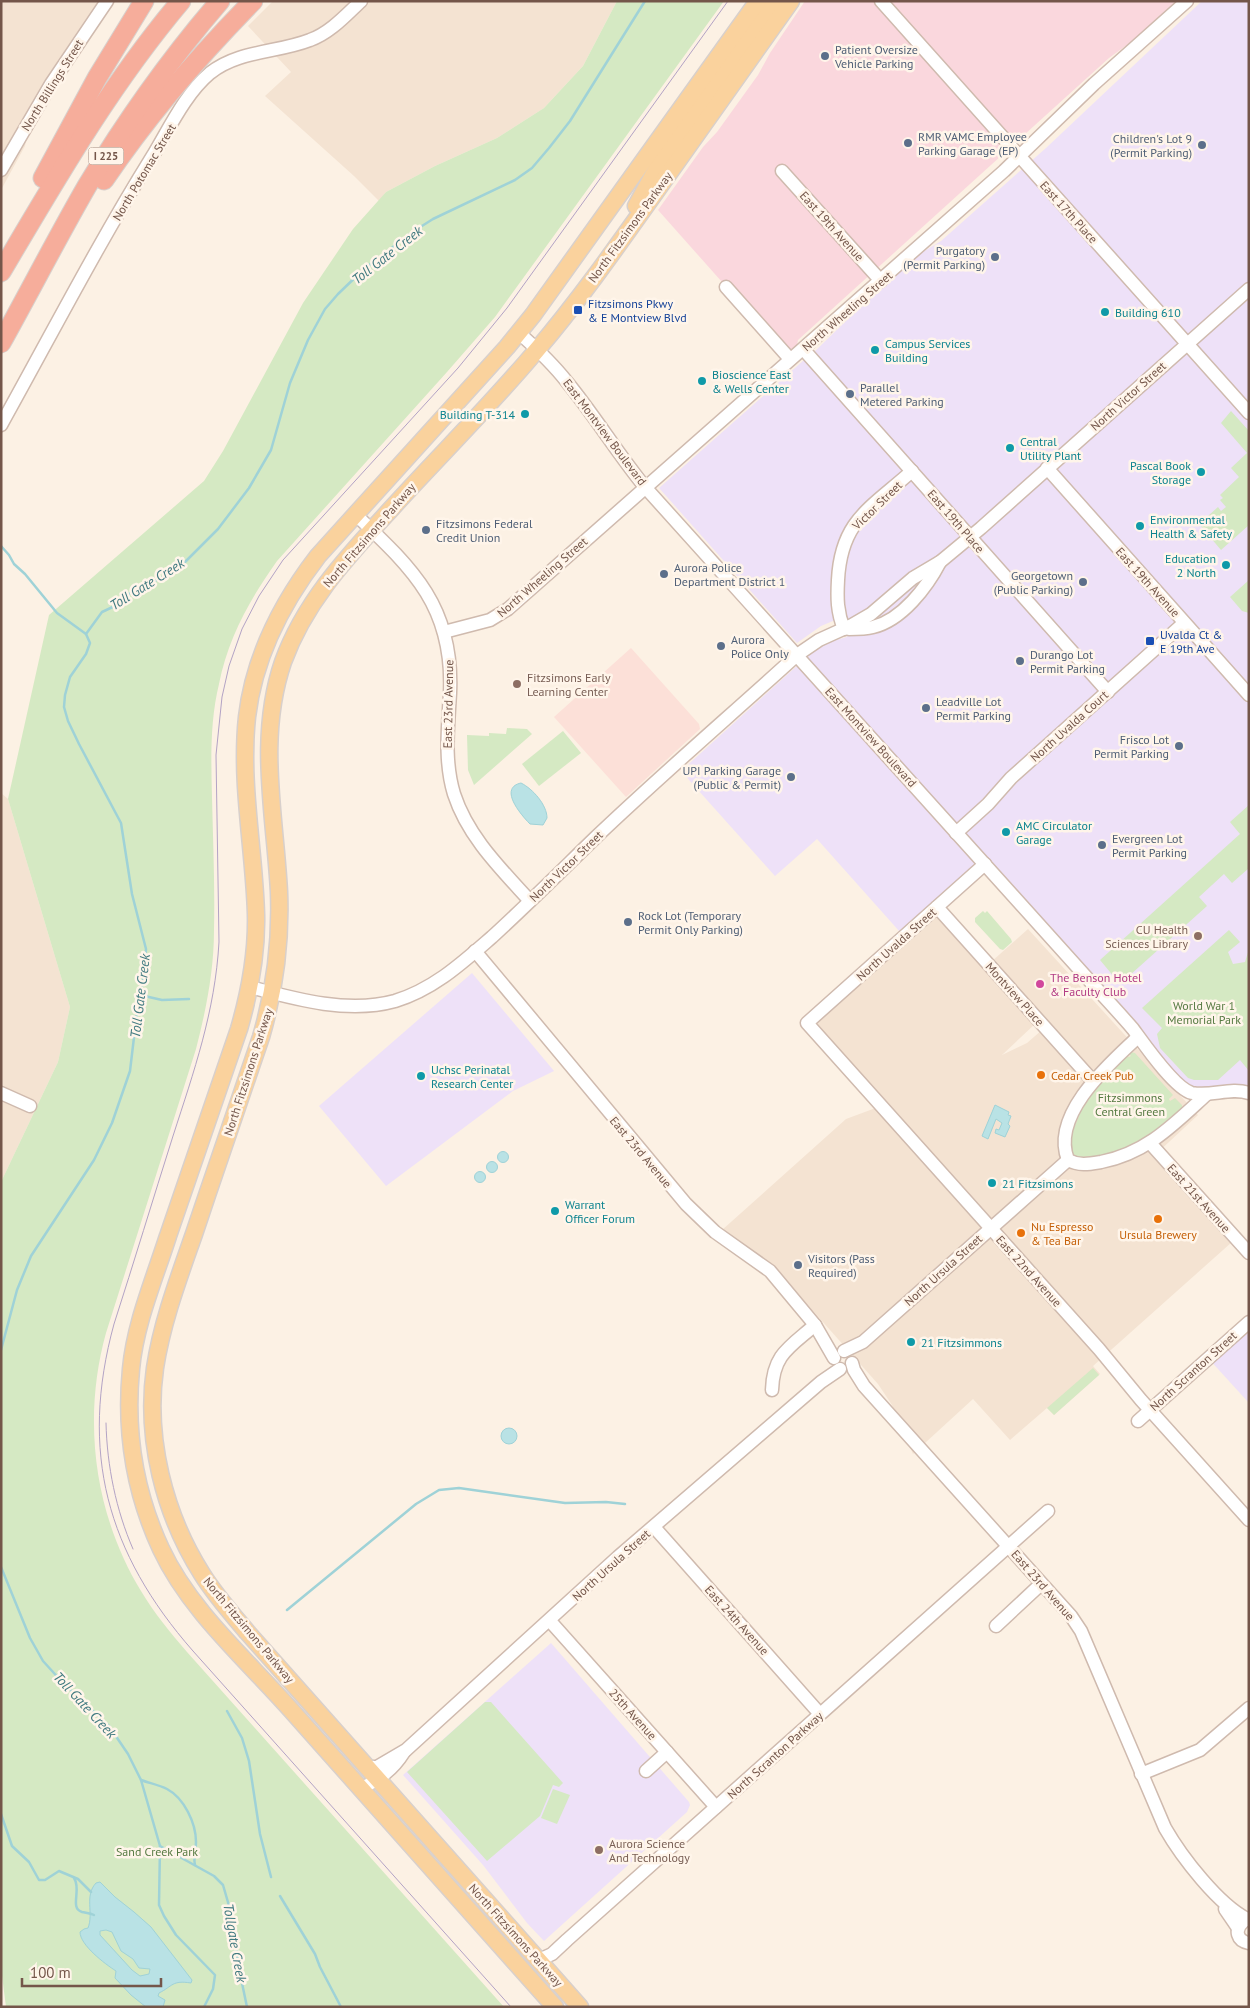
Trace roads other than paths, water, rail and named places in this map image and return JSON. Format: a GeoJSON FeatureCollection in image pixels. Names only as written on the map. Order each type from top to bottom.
{"type":"FeatureCollection","features":[{"type":"Feature","properties":{"kind":"highway"},"geometry":{"type":"LineString","coordinates":[[1,264],[77,114],[115,46],[144,1]]}},
{"type":"Feature","properties":{"kind":"highway","name":"I 225"},"geometry":{"type":"LineString","coordinates":[[1,272],[96,115],[138,55],[180,1]]}},
{"type":"Feature","properties":{"kind":"highway","name":"I 225"},"geometry":{"type":"LineString","coordinates":[[1,343],[69,218],[112,147],[164,70],[220,1]]}},
{"type":"Feature","properties":{"kind":"highway"},"geometry":{"type":"LineString","coordinates":[[12,324],[62,245],[132,142],[187,73],[253,1]]}},
{"type":"Feature","properties":{"kind":"main road","name":"North Fitzsimons Parkway"},"geometry":{"type":"LineString","coordinates":[[555,2007],[214,1626],[183,1588],[161,1550],[140,1487],[130,1441],[131,1366],[142,1316],[239,1029],[250,987],[254,959],[256,914],[245,780],[245,749],[247,717],[254,679],[268,640],[294,589],[318,556],[519,333],[555,286],[758,1]]}},
{"type":"Feature","properties":{"kind":"main road"},"geometry":{"type":"LineString","coordinates":[[616,248],[656,167],[774,1]]}},
{"type":"Feature","properties":{"kind":"main road","name":"North Fitzsimons Parkway"},"geometry":{"type":"LineString","coordinates":[[580,2007],[248,1633],[202,1574],[183,1540],[162,1482],[154,1438],[153,1392],[155,1369],[161,1338],[173,1296],[261,1037],[273,993],[279,943],[279,901],[268,739],[276,684],[289,649],[315,599],[336,570],[537,350],[616,248],[791,1]]}},
{"type":"Feature","properties":{"kind":"street","name":"North Billings Street"},"geometry":{"type":"LineString","coordinates":[[1,170],[62,67],[107,1]]}},
{"type":"Feature","properties":{"kind":"street","name":"North Potomac Street"},"geometry":{"type":"LineString","coordinates":[[1,425],[142,173],[177,116],[201,83],[217,69],[236,59],[304,43],[318,37],[361,1]]}},
{"type":"Feature","properties":{"kind":"street","name":"East 17th Place"},"geometry":{"type":"LineString","coordinates":[[870,1],[885,6],[1249,413]]}},
{"type":"Feature","properties":{"kind":"street","name":"North Wheeling Street"},"geometry":{"type":"LineString","coordinates":[[444,632],[483,622],[503,613],[790,359],[804,350],[1020,156],[1089,88],[1187,1]]}},
{"type":"Feature","properties":{"kind":"street","name":"East 19th Avenue"},"geometry":{"type":"LineString","coordinates":[[782,171],[881,281]]}},
{"type":"Feature","properties":{"kind":"street"},"geometry":{"type":"LineString","coordinates":[[726,287],[790,359]]}},
{"type":"Feature","properties":{"kind":"street","name":"North Victor Street"},"geometry":{"type":"LineString","coordinates":[[250,987],[340,1005],[366,1006],[388,1003],[434,984],[475,951],[603,830],[797,655],[819,640],[871,614],[913,578],[940,562],[1249,289]]}},
{"type":"Feature","properties":{"kind":"street","name":"East Montview Boulevard"},"geometry":{"type":"LineString","coordinates":[[519,333],[570,385],[621,457],[645,487],[1097,989],[1182,1089],[1207,1094],[1237,1091],[1249,1093]]}},
{"type":"Feature","properties":{"kind":"street","name":"East 19th Place"},"geometry":{"type":"LineString","coordinates":[[804,350],[1108,692]]}},
{"type":"Feature","properties":{"kind":"street","name":"East 19th Avenue"},"geometry":{"type":"LineString","coordinates":[[1047,468],[1249,695]]}},
{"type":"Feature","properties":{"kind":"street","name":"Victor Street"},"geometry":{"type":"LineString","coordinates":[[844,629],[836,601],[840,560],[844,542],[857,521],[912,471]]}},
{"type":"Feature","properties":{"kind":"street","name":"East 23rd Avenue"},"geometry":{"type":"LineString","coordinates":[[354,514],[405,564],[424,586],[434,605],[444,632],[450,660],[447,754],[454,795],[474,835],[530,901]]}},
{"type":"Feature","properties":{"kind":"street","name":"North Victor Street"},"geometry":{"type":"LineString","coordinates":[[844,629],[873,627],[890,619],[923,589],[930,581],[940,562]]}},
{"type":"Feature","properties":{"kind":"street","name":"North Uvalda Court"},"geometry":{"type":"LineString","coordinates":[[956,833],[988,804],[1011,778],[1184,623]]}},
{"type":"Feature","properties":{"kind":"street","name":"North Uvalda Street"},"geometry":{"type":"LineString","coordinates":[[807,1023],[985,864]]}},
{"type":"Feature","properties":{"kind":"street","name":"Montview Place"},"geometry":{"type":"LineString","coordinates":[[937,907],[1093,1081]]}},
{"type":"Feature","properties":{"kind":"street","name":"East 23rd Avenue"},"geometry":{"type":"LineString","coordinates":[[475,951],[686,1204],[719,1235],[770,1271],[815,1325],[822,1337],[864,1386],[1071,1616],[1081,1632],[1165,1828],[1175,1846],[1216,1894],[1238,1928],[1240,1938],[1249,1943]]}},
{"type":"Feature","properties":{"kind":"street","name":"East 22nd Avenue"},"geometry":{"type":"LineString","coordinates":[[807,1023],[1099,1349],[1150,1410],[1249,1520]]}},
{"type":"Feature","properties":{"kind":"street"},"geometry":{"type":"LineString","coordinates":[[1138,1037],[1108,1064],[1081,1098],[1069,1121],[1065,1149],[1068,1160],[1078,1164],[1092,1164],[1119,1157],[1150,1143],[1207,1094]]}},
{"type":"Feature","properties":{"kind":"street"},"geometry":{"type":"LineString","coordinates":[[1,1093],[30,1106]]}},
{"type":"Feature","properties":{"kind":"street","name":"East 21st Avenue"},"geometry":{"type":"LineString","coordinates":[[1150,1143],[1249,1253]]}},
{"type":"Feature","properties":{"kind":"street","name":"North Ursula Street"},"geometry":{"type":"LineString","coordinates":[[361,1789],[377,1767],[404,1751],[654,1527],[821,1382],[842,1360],[990,1227],[1068,1160]]}},
{"type":"Feature","properties":{"kind":"street","name":"North Scranton Street"},"geometry":{"type":"LineString","coordinates":[[1138,1421],[1249,1322]]}},
{"type":"Feature","properties":{"kind":"street"},"geometry":{"type":"LineString","coordinates":[[772,1390],[774,1370],[780,1357],[815,1325]]}},
{"type":"Feature","properties":{"kind":"street","name":"North Scranton Parkway"},"geometry":{"type":"LineString","coordinates":[[539,1960],[552,1954],[1048,1511]]}},
{"type":"Feature","properties":{"kind":"street","name":"East 24th Avenue"},"geometry":{"type":"LineString","coordinates":[[654,1527],[820,1714]]}},
{"type":"Feature","properties":{"kind":"street"},"geometry":{"type":"LineString","coordinates":[[996,1626],[1041,1584]]}},
{"type":"Feature","properties":{"kind":"street","name":"25th Avenue"},"geometry":{"type":"LineString","coordinates":[[550,1621],[716,1808]]}},
{"type":"Feature","properties":{"kind":"street"},"geometry":{"type":"LineString","coordinates":[[1141,1774],[1200,1750],[1249,1708]]}},
{"type":"Feature","properties":{"kind":"street"},"geometry":{"type":"LineString","coordinates":[[646,1771],[667,1752]]}},
{"type":"Feature","properties":{"kind":"street","name":"East 23rd Avenue"},"geometry":{"type":"LineString","coordinates":[[1216,1894],[1249,1920]]}},
{"type":"Feature","properties":{"kind":"street"},"geometry":{"type":"LineString","coordinates":[[1238,1928],[1242,1922],[1249,1920]]}},
{"type":"Feature","properties":{"kind":"water"},"geometry":{"type":"Polygon","coordinates":[[[521,783],[534,793],[545,808],[547,818],[543,825],[530,824],[517,808],[511,796],[511,790],[514,786],[521,783]]]}},
{"type":"Feature","properties":{"kind":"water"},"geometry":{"type":"Polygon","coordinates":[[[995,1105],[1009,1112],[1008,1115],[1011,1116],[1008,1124],[1010,1126],[1005,1137],[995,1133],[996,1129],[999,1130],[1002,1123],[996,1119],[988,1139],[982,1136],[995,1105]]]}},
{"type":"Feature","properties":{"kind":"water"},"geometry":{"type":"Polygon","coordinates":[[[503,1151],[509,1157],[503,1163],[497,1157],[503,1151]]]}},
{"type":"Feature","properties":{"kind":"water"},"geometry":{"type":"Polygon","coordinates":[[[492,1161],[498,1167],[492,1173],[486,1167],[492,1161]]]}},
{"type":"Feature","properties":{"kind":"water"},"geometry":{"type":"Polygon","coordinates":[[[480,1171],[486,1177],[480,1183],[474,1177],[480,1171]]]}},
{"type":"Feature","properties":{"kind":"water"},"geometry":{"type":"Polygon","coordinates":[[[509,1428],[515,1430],[517,1436],[515,1442],[509,1444],[503,1442],[501,1436],[503,1430],[509,1428]]]}},
{"type":"Feature","properties":{"kind":"water"},"geometry":{"type":"Polygon","coordinates":[[[100,1882],[151,1927],[192,1980],[191,1983],[173,1984],[159,1993],[158,1996],[165,2000],[163,2007],[146,2007],[131,1995],[115,1978],[116,1971],[94,1954],[84,1943],[80,1932],[88,1928],[90,1922],[90,1899],[92,1888],[96,1883],[100,1882]],[[100,1931],[100,1935],[132,1970],[140,1976],[149,1974],[150,1969],[139,1968],[133,1959],[121,1951],[112,1932],[100,1931]]]}},
{"type":"Feature","properties":{"kind":"waterway","name":"Toll Gate Creek"},"geometry":{"type":"LineString","coordinates":[[1,1350],[17,1290],[31,1256],[94,1160],[112,1123],[130,1071],[144,974],[146,949],[132,894],[121,823],[79,744],[68,721],[64,707],[70,677],[86,654],[90,643],[86,634],[102,612],[117,605],[130,593],[167,575],[185,562],[218,529],[249,488],[271,450],[290,383],[308,340],[325,309],[338,294],[364,269],[414,231],[433,219],[515,180],[532,168],[570,121],[645,1]]}},
{"type":"Feature","properties":{"kind":"waterway"},"geometry":{"type":"LineString","coordinates":[[1,546],[14,564],[25,574],[57,613],[86,634]]}},
{"type":"Feature","properties":{"kind":"waterway"},"geometry":{"type":"LineString","coordinates":[[140,995],[162,1000],[189,999]]}},
{"type":"Feature","properties":{"kind":"waterway"},"geometry":{"type":"LineString","coordinates":[[287,1610],[416,1504],[439,1490],[459,1488],[565,1503],[606,1502],[625,1504]]}},
{"type":"Feature","properties":{"kind":"waterway","name":"Tollgate Creek"},"geometry":{"type":"LineString","coordinates":[[1,1567],[30,1638],[43,1661],[63,1683],[109,1726],[128,1754],[141,1780],[160,1846],[159,1905],[176,1935],[215,1975],[213,1989],[204,2007]]}},
{"type":"Feature","properties":{"kind":"waterway"},"geometry":{"type":"LineString","coordinates":[[227,1711],[242,1738],[249,1761],[260,1834],[271,1877]]}},
{"type":"Feature","properties":{"kind":"waterway","name":"Tollgate Creek"},"geometry":{"type":"LineString","coordinates":[[141,1780],[167,1789],[179,1798],[184,1805],[194,1827],[196,1845],[195,1865]]}},
{"type":"Feature","properties":{"kind":"waterway"},"geometry":{"type":"LineString","coordinates":[[1,1814],[12,1846],[29,1862],[39,1880],[45,1880],[59,1871],[78,1879],[91,1892]]}},
{"type":"Feature","properties":{"kind":"waterway","name":"Tollgate Creek"},"geometry":{"type":"LineString","coordinates":[[160,1846],[214,1876],[223,1885],[234,1923],[238,1964],[247,2007]]}},
{"type":"Feature","properties":{"kind":"waterway"},"geometry":{"type":"LineString","coordinates":[[74,1878],[77,1888],[76,1907],[82,1912],[94,1915]]}},
{"type":"Feature","properties":{"kind":"waterway"},"geometry":{"type":"LineString","coordinates":[[280,1896],[315,1954],[341,2007]]}},
{"type":"Feature","properties":{"kind":"tram line"},"geometry":{"type":"LineString","coordinates":[[511,2007],[193,1651],[163,1614],[139,1577],[121,1538],[108,1499],[101,1458],[99,1415],[104,1371],[114,1324],[196,1065],[213,993],[219,942],[216,755],[222,697],[229,666],[242,629],[259,596],[283,560],[458,368],[507,308],[728,1]]}},
{"type":"Feature","properties":{"kind":"tram line"},"geometry":{"type":"LineString","coordinates":[[106,1423],[110,1471],[117,1503],[133,1549]]}},
{"type":"Feature","properties":{"kind":"place","name":"Patient Oversize Vehicle Parking"},"geometry":{"type":"Point","coordinates":[825,56]}},
{"type":"Feature","properties":{"kind":"place","name":"RMR VAMC Employee Parking Garage (EP)"},"geometry":{"type":"Point","coordinates":[908,143]}},
{"type":"Feature","properties":{"kind":"place","name":"Children's Lot 9 (Permit Parking)"},"geometry":{"type":"Point","coordinates":[1202,145]}},
{"type":"Feature","properties":{"kind":"place","name":"Purgatory (Permit Parking)"},"geometry":{"type":"Point","coordinates":[995,257]}},
{"type":"Feature","properties":{"kind":"place","name":"Fitzsimons Pkwy & E Montview Blvd"},"geometry":{"type":"Point","coordinates":[578,310]}},
{"type":"Feature","properties":{"kind":"place","name":"Building 610"},"geometry":{"type":"Point","coordinates":[1105,312]}},
{"type":"Feature","properties":{"kind":"place","name":"Campus Services Building"},"geometry":{"type":"Point","coordinates":[875,350]}},
{"type":"Feature","properties":{"kind":"place","name":"Bioscience East & Wells Center"},"geometry":{"type":"Point","coordinates":[702,381]}},
{"type":"Feature","properties":{"kind":"place","name":"Parallel Metered Parking"},"geometry":{"type":"Point","coordinates":[850,394]}},
{"type":"Feature","properties":{"kind":"place","name":"Building T-314"},"geometry":{"type":"Point","coordinates":[525,414]}},
{"type":"Feature","properties":{"kind":"place","name":"Central Utility Plant"},"geometry":{"type":"Point","coordinates":[1010,448]}},
{"type":"Feature","properties":{"kind":"place","name":"Pascal Book Storage"},"geometry":{"type":"Point","coordinates":[1201,472]}},
{"type":"Feature","properties":{"kind":"place","name":"Environmental Health & Safety"},"geometry":{"type":"Point","coordinates":[1140,526]}},
{"type":"Feature","properties":{"kind":"place","name":"Fitzsimons Federal Credit Union"},"geometry":{"type":"Point","coordinates":[426,530]}},
{"type":"Feature","properties":{"kind":"place","name":"Education 2 North"},"geometry":{"type":"Point","coordinates":[1226,565]}},
{"type":"Feature","properties":{"kind":"place","name":"Aurora Police Department District 1"},"geometry":{"type":"Point","coordinates":[664,574]}},
{"type":"Feature","properties":{"kind":"place","name":"Georgetown (Public Parking)"},"geometry":{"type":"Point","coordinates":[1083,582]}},
{"type":"Feature","properties":{"kind":"place","name":"Uvalda Ct & E 19th Ave"},"geometry":{"type":"Point","coordinates":[1150,641]}},
{"type":"Feature","properties":{"kind":"place","name":"Aurora Police Only"},"geometry":{"type":"Point","coordinates":[721,646]}},
{"type":"Feature","properties":{"kind":"place","name":"Durango Lot Permit Parking"},"geometry":{"type":"Point","coordinates":[1020,661]}},
{"type":"Feature","properties":{"kind":"place","name":"Fitzsimons Early Learning Center"},"geometry":{"type":"Point","coordinates":[517,684]}},
{"type":"Feature","properties":{"kind":"place","name":"Leadville Lot Permit Parking"},"geometry":{"type":"Point","coordinates":[926,708]}},
{"type":"Feature","properties":{"kind":"place","name":"Frisco Lot Permit Parking"},"geometry":{"type":"Point","coordinates":[1179,746]}},
{"type":"Feature","properties":{"kind":"place","name":"UPI Parking Garage (Public & Permit)"},"geometry":{"type":"Point","coordinates":[791,777]}},
{"type":"Feature","properties":{"kind":"place","name":"AMC Circulator Garage"},"geometry":{"type":"Point","coordinates":[1006,832]}},
{"type":"Feature","properties":{"kind":"place","name":"Evergreen Lot Permit Parking"},"geometry":{"type":"Point","coordinates":[1102,845]}},
{"type":"Feature","properties":{"kind":"place","name":"Rock Lot (Temporary Permit Only Parking)"},"geometry":{"type":"Point","coordinates":[628,922]}},
{"type":"Feature","properties":{"kind":"place","name":"CU Health Sciences Library"},"geometry":{"type":"Point","coordinates":[1198,936]}},
{"type":"Feature","properties":{"kind":"place","name":"The Benson Hotel & Faculty Club"},"geometry":{"type":"Point","coordinates":[1040,984]}},
{"type":"Feature","properties":{"kind":"place","name":"Cedar Creek Pub"},"geometry":{"type":"Point","coordinates":[1041,1075]}},
{"type":"Feature","properties":{"kind":"place","name":"Uchsc Perinatal Research Center"},"geometry":{"type":"Point","coordinates":[421,1076]}},
{"type":"Feature","properties":{"kind":"place","name":"21 Fitzsimons"},"geometry":{"type":"Point","coordinates":[992,1183]}},
{"type":"Feature","properties":{"kind":"place","name":"Warrant Officer Forum"},"geometry":{"type":"Point","coordinates":[555,1211]}},
{"type":"Feature","properties":{"kind":"place","name":"Ursula Brewery"},"geometry":{"type":"Point","coordinates":[1158,1219]}},
{"type":"Feature","properties":{"kind":"place","name":"Nu Espresso & Tea Bar"},"geometry":{"type":"Point","coordinates":[1021,1233]}},
{"type":"Feature","properties":{"kind":"place","name":"Visitors (Pass Required)"},"geometry":{"type":"Point","coordinates":[798,1265]}},
{"type":"Feature","properties":{"kind":"place","name":"21 Fitzsimmons"},"geometry":{"type":"Point","coordinates":[911,1342]}},
{"type":"Feature","properties":{"kind":"place","name":"Aurora Science And Technology"},"geometry":{"type":"Point","coordinates":[599,1850]}},
{"type":"Feature","properties":{"kind":"park label","name":"World War 1 Memorial Park"},"geometry":{"type":"Point","coordinates":[1204,1012]}},
{"type":"Feature","properties":{"kind":"park label","name":"Fitzsimmons Central Green"},"geometry":{"type":"Point","coordinates":[1130,1104]}},
{"type":"Feature","properties":{"kind":"park label","name":"Sand Creek Park"},"geometry":{"type":"Point","coordinates":[157,1851]}}]}
